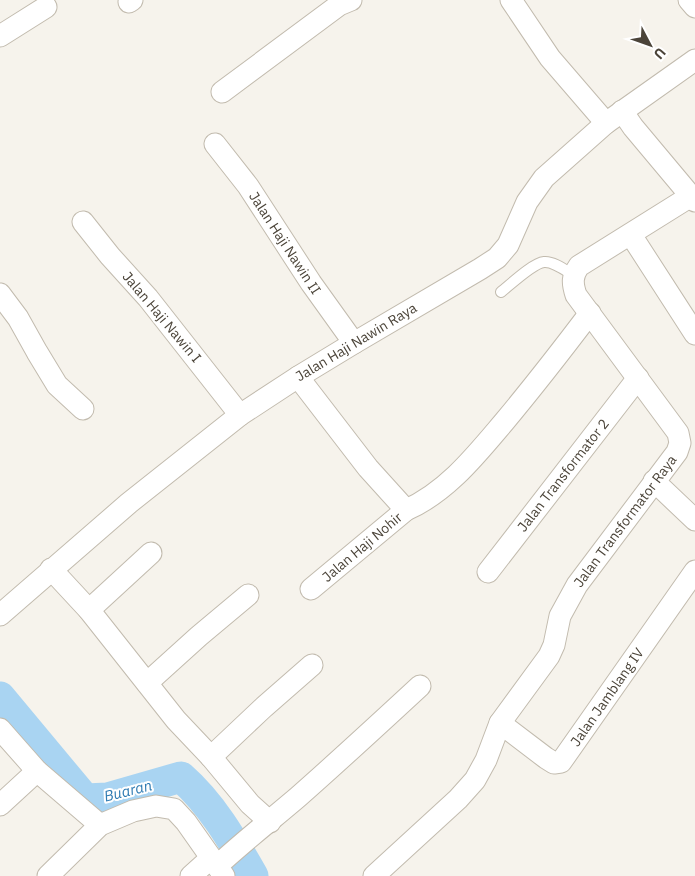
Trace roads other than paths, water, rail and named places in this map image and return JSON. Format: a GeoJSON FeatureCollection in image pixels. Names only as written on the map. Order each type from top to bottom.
{"type":"FeatureCollection","features":[{"type":"Feature","properties":{"kind":"street"},"geometry":{"type":"LineString","coordinates":[[511,0],[550,58],[614,117],[632,127],[693,199],[589,259],[579,266],[573,275]]}},
{"type":"Feature","properties":{"kind":"street"},"geometry":{"type":"LineString","coordinates":[[689,0],[695,7]]}},
{"type":"Feature","properties":{"kind":"street"},"geometry":{"type":"LineString","coordinates":[[222,92],[342,2]]}},
{"type":"Feature","properties":{"kind":"street"},"geometry":{"type":"LineString","coordinates":[[0,36],[46,7]]}},
{"type":"Feature","properties":{"kind":"street","name":"Jalan Haji Nawin Raya"},"geometry":{"type":"LineString","coordinates":[[0,615],[129,503],[240,415],[298,376],[497,258],[508,245],[527,202],[544,178],[614,117],[695,60]]}},
{"type":"Feature","properties":{"kind":"street","name":"Jalan Haji Nawin II"},"geometry":{"type":"LineString","coordinates":[[215,144],[248,186],[311,284],[354,343]]}},
{"type":"Feature","properties":{"kind":"street","name":"Jalan Haji Nawin I"},"geometry":{"type":"LineString","coordinates":[[83,222],[110,256],[148,298],[240,415]]}},
{"type":"Feature","properties":{"kind":"street"},"geometry":{"type":"LineString","coordinates":[[631,235],[695,334]]}},
{"type":"Feature","properties":{"kind":"street","name":"Jalan Transformator Raya"},"geometry":{"type":"LineString","coordinates":[[374,876],[458,800],[475,780],[486,760],[500,723],[549,656],[554,645],[560,616],[577,585],[677,452],[680,443],[678,433],[576,295],[572,284],[573,275]]}},
{"type":"Feature","properties":{"kind":"street"},"geometry":{"type":"LineString","coordinates":[[0,294],[18,318],[57,385],[83,409]]}},
{"type":"Feature","properties":{"kind":"street","name":"Jalan Haji Nohir"},"geometry":{"type":"LineString","coordinates":[[312,589],[410,508],[448,484],[472,460],[535,385],[590,313]]}},
{"type":"Feature","properties":{"kind":"street"},"geometry":{"type":"LineString","coordinates":[[298,376],[368,468],[410,508]]}},
{"type":"Feature","properties":{"kind":"street","name":"Jalan Transformator 2"},"geometry":{"type":"LineString","coordinates":[[488,572],[638,378]]}},
{"type":"Feature","properties":{"kind":"street"},"geometry":{"type":"LineString","coordinates":[[654,481],[695,520]]}},
{"type":"Feature","properties":{"kind":"street"},"geometry":{"type":"LineString","coordinates":[[89,610],[152,553]]}},
{"type":"Feature","properties":{"kind":"street"},"geometry":{"type":"LineString","coordinates":[[51,569],[89,610],[176,720],[211,757],[250,804],[270,822]]}},
{"type":"Feature","properties":{"kind":"street","name":"Jalan Jamblang IV"},"geometry":{"type":"LineString","coordinates":[[500,723],[546,758],[554,763],[562,762],[695,571]]}},
{"type":"Feature","properties":{"kind":"street"},"geometry":{"type":"LineString","coordinates":[[147,683],[248,595]]}},
{"type":"Feature","properties":{"kind":"street"},"geometry":{"type":"LineString","coordinates":[[211,757],[312,665]]}},
{"type":"Feature","properties":{"kind":"street"},"geometry":{"type":"LineString","coordinates":[[192,876],[217,867],[248,837],[270,822],[420,686]]}},
{"type":"Feature","properties":{"kind":"street"},"geometry":{"type":"LineString","coordinates":[[0,729],[37,771],[100,825]]}},
{"type":"Feature","properties":{"kind":"street"},"geometry":{"type":"LineString","coordinates":[[0,805],[37,771]]}},
{"type":"Feature","properties":{"kind":"street"},"geometry":{"type":"LineString","coordinates":[[48,876],[100,825],[133,812],[156,806],[174,809],[186,822],[217,867]]}},
{"type":"Feature","properties":{"kind":"lane"},"geometry":{"type":"LineString","coordinates":[[501,292],[538,264],[545,262],[561,267],[573,275]]}},
{"type":"Feature","properties":{"kind":"waterway","name":"Buaran"},"geometry":{"type":"LineString","coordinates":[[0,697],[85,799],[108,798],[181,777],[212,811],[230,836],[253,876]]}}]}
